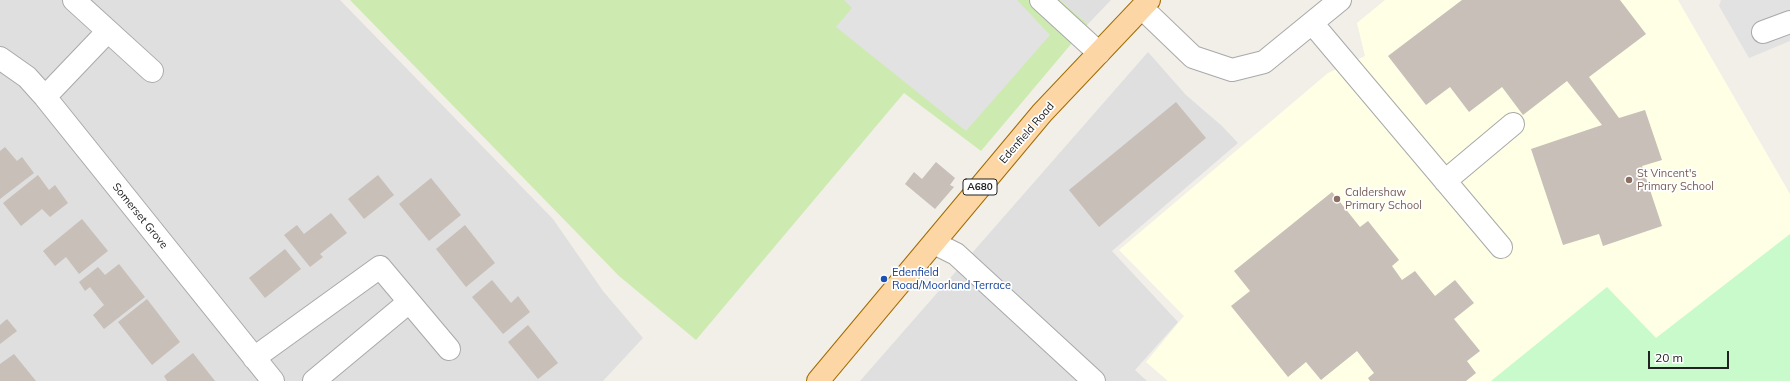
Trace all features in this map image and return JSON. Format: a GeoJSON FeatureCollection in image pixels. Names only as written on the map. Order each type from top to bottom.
{"type":"FeatureCollection","features":[{"type":"Feature","properties":{"kind":"main road","name":"Edenfield Road"},"geometry":{"type":"LineString","coordinates":[[818,381],[1042,113],[1146,4]]}},
{"type":"Feature","properties":{"kind":"street"},"geometry":{"type":"LineString","coordinates":[[74,0],[152,71]]}},
{"type":"Feature","properties":{"kind":"street"},"geometry":{"type":"LineString","coordinates":[[1041,0],[1099,53]]}},
{"type":"Feature","properties":{"kind":"street"},"geometry":{"type":"LineString","coordinates":[[1146,4],[1193,58],[1232,70],[1264,62],[1340,0]]}},
{"type":"Feature","properties":{"kind":"street"},"geometry":{"type":"LineString","coordinates":[[1763,32],[1790,22]]}},
{"type":"Feature","properties":{"kind":"street"},"geometry":{"type":"LineString","coordinates":[[1312,23],[1501,247]]}},
{"type":"Feature","properties":{"kind":"street"},"geometry":{"type":"LineString","coordinates":[[45,97],[108,31]]}},
{"type":"Feature","properties":{"kind":"street","name":"Somerset Grove"},"geometry":{"type":"LineString","coordinates":[[0,58],[27,77],[45,97],[273,381]]}},
{"type":"Feature","properties":{"kind":"street"},"geometry":{"type":"LineString","coordinates":[[1445,181],[1513,124]]}},
{"type":"Feature","properties":{"kind":"street"},"geometry":{"type":"LineString","coordinates":[[934,243],[956,254],[1094,381]]}},
{"type":"Feature","properties":{"kind":"street"},"geometry":{"type":"LineString","coordinates":[[254,358],[380,267],[449,349]]}},
{"type":"Feature","properties":{"kind":"street"},"geometry":{"type":"LineString","coordinates":[[314,381],[410,302]]}},
{"type":"Feature","properties":{"kind":"shaded area"},"geometry":{"type":"Polygon","coordinates":[[[0,0],[340,0],[553,219],[603,291],[643,338],[603,381],[0,381],[0,0]]]}},
{"type":"Feature","properties":{"kind":"shaded area"},"geometry":{"type":"Polygon","coordinates":[[[844,0],[1017,0],[1050,35],[966,131],[836,27],[852,8],[844,0]]]}},
{"type":"Feature","properties":{"kind":"shaded area"},"geometry":{"type":"Polygon","coordinates":[[[1060,0],[1111,0],[1088,24],[1060,0]]]}},
{"type":"Feature","properties":{"kind":"shaded area"},"geometry":{"type":"Polygon","coordinates":[[[1385,0],[1678,0],[1790,194],[1790,381],[1168,381],[1146,362],[1184,316],[1119,250],[1328,73],[1365,56],[1357,23],[1385,0]]]}},
{"type":"Feature","properties":{"kind":"shaded area"},"geometry":{"type":"Polygon","coordinates":[[[1721,0],[1790,0],[1790,41],[1749,58],[1719,6],[1721,0]]]}},
{"type":"Feature","properties":{"kind":"shaded area"},"geometry":{"type":"Polygon","coordinates":[[[1148,52],[1186,95],[1222,126],[1238,143],[1112,251],[1178,322],[1135,370],[1147,381],[860,381],[1148,52]]]}},
{"type":"Feature","properties":{"kind":"green space"},"geometry":{"type":"Polygon","coordinates":[[[350,0],[1060,0],[1088,24],[981,151],[904,93],[696,340],[619,276],[350,0]]]}},
{"type":"Feature","properties":{"kind":"green space"},"geometry":{"type":"Polygon","coordinates":[[[1790,234],[1790,381],[1491,381],[1607,287],[1656,338],[1790,234]]]}},
{"type":"Feature","properties":{"kind":"building"},"geometry":{"type":"Polygon","coordinates":[[[1462,0],[1620,0],[1646,34],[1589,77],[1619,118],[1645,110],[1662,160],[1642,166],[1662,226],[1603,246],[1599,234],[1563,245],[1531,149],[1602,125],[1567,81],[1523,115],[1502,87],[1469,112],[1450,87],[1426,105],[1388,56],[1462,0]]]}},
{"type":"Feature","properties":{"kind":"building"},"geometry":{"type":"Polygon","coordinates":[[[1176,102],[1206,138],[1099,227],[1069,190],[1176,102]]]}},
{"type":"Feature","properties":{"kind":"building"},"geometry":{"type":"Polygon","coordinates":[[[5,147],[17,161],[22,157],[34,173],[0,199],[0,151],[5,147]]]}},
{"type":"Feature","properties":{"kind":"building"},"geometry":{"type":"Polygon","coordinates":[[[936,162],[955,178],[950,185],[954,187],[935,209],[905,184],[914,172],[922,179],[936,162]]]}},
{"type":"Feature","properties":{"kind":"building"},"geometry":{"type":"Polygon","coordinates":[[[38,175],[49,190],[55,185],[68,203],[50,217],[42,209],[21,226],[3,203],[38,175]]]}},
{"type":"Feature","properties":{"kind":"building"},"geometry":{"type":"Polygon","coordinates":[[[378,175],[394,195],[364,219],[348,199],[378,175]]]}},
{"type":"Feature","properties":{"kind":"building"},"geometry":{"type":"Polygon","coordinates":[[[431,178],[461,215],[429,241],[399,204],[431,178]]]}},
{"type":"Feature","properties":{"kind":"building"},"geometry":{"type":"Polygon","coordinates":[[[1332,192],[1360,227],[1368,221],[1399,260],[1392,266],[1402,280],[1415,271],[1435,296],[1455,280],[1474,303],[1454,319],[1480,351],[1467,361],[1476,373],[1466,381],[1370,381],[1368,378],[1374,373],[1357,351],[1321,380],[1306,362],[1288,377],[1231,306],[1250,291],[1234,271],[1332,192]]]}},
{"type":"Feature","properties":{"kind":"building"},"geometry":{"type":"Polygon","coordinates":[[[331,213],[347,233],[320,254],[323,257],[310,267],[284,235],[297,225],[304,234],[331,213]]]}},
{"type":"Feature","properties":{"kind":"building"},"geometry":{"type":"Polygon","coordinates":[[[82,219],[108,251],[79,274],[66,257],[55,266],[43,251],[82,219]]]}},
{"type":"Feature","properties":{"kind":"building"},"geometry":{"type":"Polygon","coordinates":[[[465,225],[495,263],[466,287],[436,249],[465,225]]]}},
{"type":"Feature","properties":{"kind":"building"},"geometry":{"type":"Polygon","coordinates":[[[285,249],[301,269],[265,298],[249,278],[285,249]]]}},
{"type":"Feature","properties":{"kind":"building"},"geometry":{"type":"Polygon","coordinates":[[[119,264],[145,297],[104,329],[93,315],[104,305],[90,287],[85,291],[79,282],[98,267],[105,275],[119,264]]]}},
{"type":"Feature","properties":{"kind":"building"},"geometry":{"type":"Polygon","coordinates":[[[492,280],[511,303],[518,296],[530,312],[503,334],[472,297],[492,280]]]}},
{"type":"Feature","properties":{"kind":"building"},"geometry":{"type":"Polygon","coordinates":[[[147,299],[180,342],[152,365],[118,322],[147,299]]]}},
{"type":"Feature","properties":{"kind":"building"},"geometry":{"type":"Polygon","coordinates":[[[7,319],[17,331],[0,344],[0,325],[7,319]]]}},
{"type":"Feature","properties":{"kind":"building"},"geometry":{"type":"Polygon","coordinates":[[[528,325],[558,363],[538,379],[508,342],[528,325]]]}},
{"type":"Feature","properties":{"kind":"building"},"geometry":{"type":"Polygon","coordinates":[[[193,353],[215,381],[167,381],[164,376],[193,353]]]}},
{"type":"Feature","properties":{"kind":"building"},"geometry":{"type":"Polygon","coordinates":[[[14,354],[36,381],[0,381],[0,364],[14,354]]]}},
{"type":"Feature","properties":{"kind":"place","name":"St Vincent's Primary School"},"geometry":{"type":"Point","coordinates":[1629,180]}},
{"type":"Feature","properties":{"kind":"place","name":"Caldershaw Primary School"},"geometry":{"type":"Point","coordinates":[1337,199]}},
{"type":"Feature","properties":{"kind":"place","name":"Edenfield Road/Moorland Terrace"},"geometry":{"type":"Point","coordinates":[884,279]}}]}
